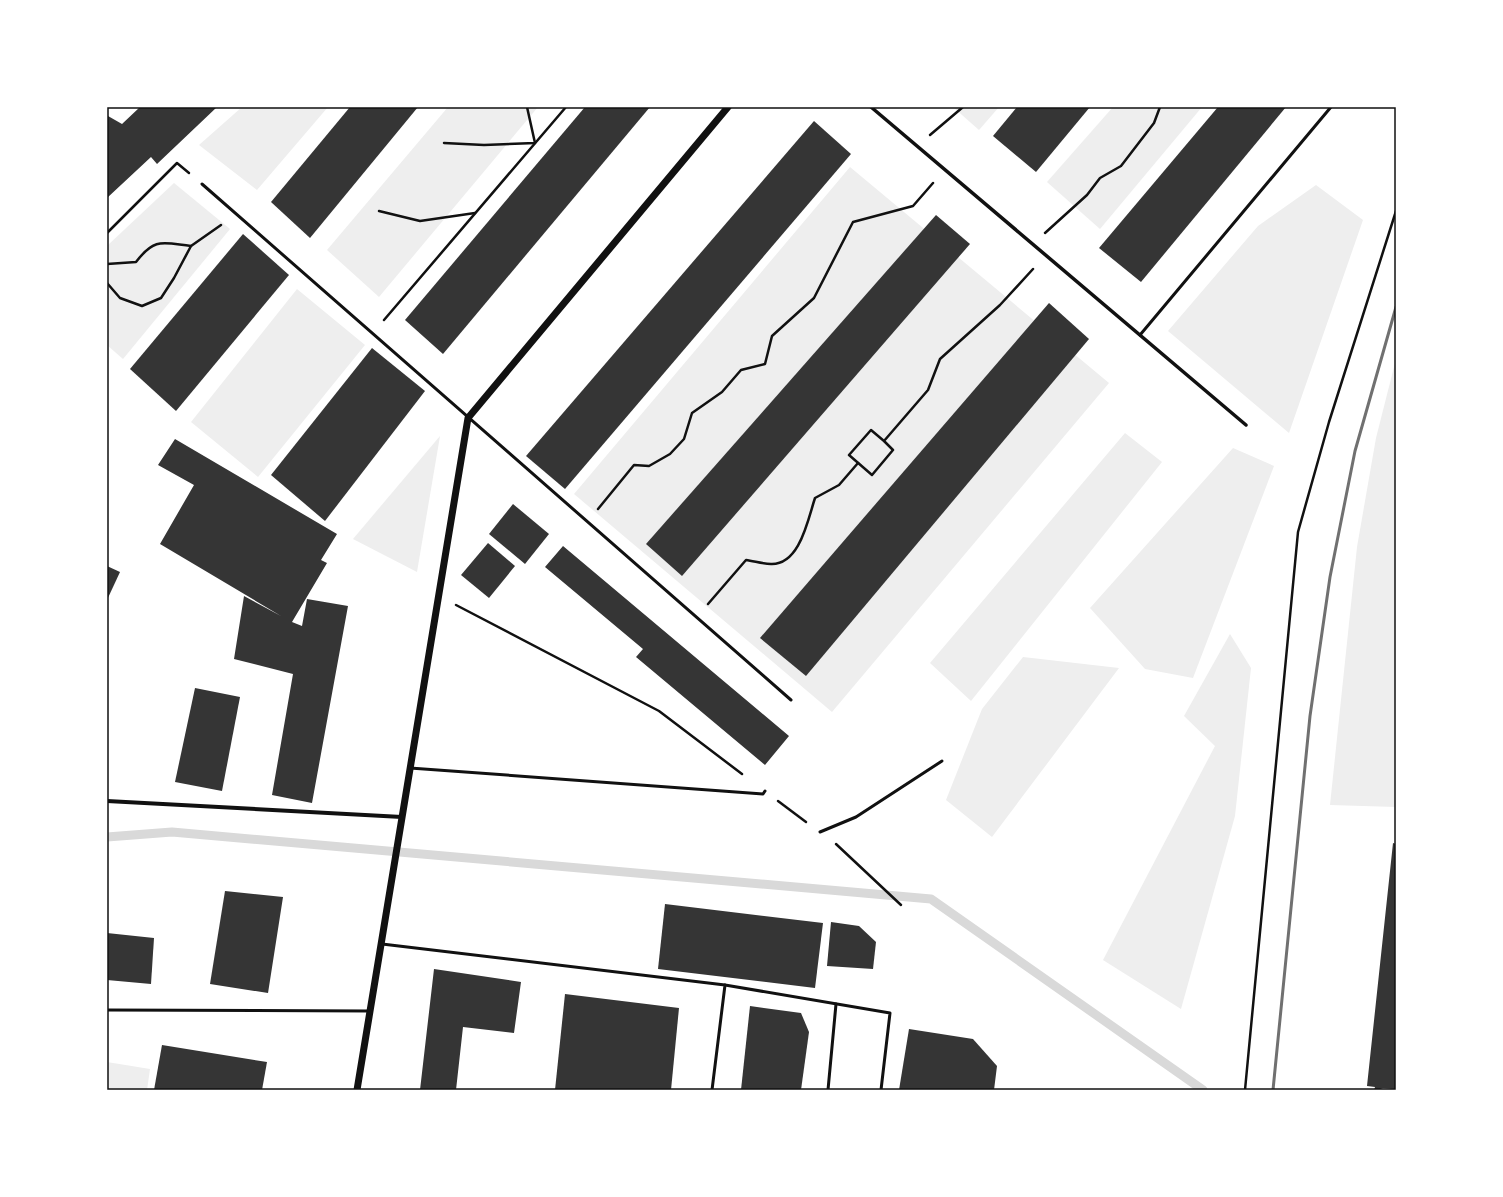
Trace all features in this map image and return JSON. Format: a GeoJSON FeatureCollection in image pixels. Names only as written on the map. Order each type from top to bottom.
{"type":"FeatureCollection","features":[{"type":"Feature","properties":{"kind":"street"},"geometry":{"type":"LineString","coordinates":[[357,1090],[468,418],[728,107]]}},
{"type":"Feature","properties":{"kind":"street"},"geometry":{"type":"LineString","coordinates":[[870,107],[1246,424]]}},
{"type":"Feature","properties":{"kind":"street"},"geometry":{"type":"LineString","coordinates":[[107,801],[402,817]]}},
{"type":"Feature","properties":{"kind":"lane"},"geometry":{"type":"LineString","coordinates":[[1140,335],[1331,107]]}},
{"type":"Feature","properties":{"kind":"lane"},"geometry":{"type":"LineString","coordinates":[[202,184],[792,700]]}},
{"type":"Feature","properties":{"kind":"lane"},"geometry":{"type":"LineString","coordinates":[[820,832],[856,817],[942,761]]}},
{"type":"Feature","properties":{"kind":"lane"},"geometry":{"type":"LineString","coordinates":[[410,768],[763,794],[765,791]]}},
{"type":"Feature","properties":{"kind":"lane"},"geometry":{"type":"LineString","coordinates":[[380,944],[724,985],[890,1013],[881,1090]]}},
{"type":"Feature","properties":{"kind":"lane"},"geometry":{"type":"LineString","coordinates":[[712,1090],[724,985]]}},
{"type":"Feature","properties":{"kind":"lane"},"geometry":{"type":"LineString","coordinates":[[828,1090],[836,1004]]}},
{"type":"Feature","properties":{"kind":"lane"},"geometry":{"type":"LineString","coordinates":[[107,1010],[370,1011]]}},
{"type":"Feature","properties":{"kind":"path"},"geometry":{"type":"LineString","coordinates":[[528,107],[535,143]]}},
{"type":"Feature","properties":{"kind":"path"},"geometry":{"type":"LineString","coordinates":[[372,334],[566,107]]}},
{"type":"Feature","properties":{"kind":"path"},"geometry":{"type":"LineString","coordinates":[[916,146],[963,107]]}},
{"type":"Feature","properties":{"kind":"path"},"geometry":{"type":"LineString","coordinates":[[1032,244],[1087,195],[1100,178],[1121,166],[1154,123],[1160,107]]}},
{"type":"Feature","properties":{"kind":"path"},"geometry":{"type":"LineString","coordinates":[[444,143],[484,146],[535,143]]}},
{"type":"Feature","properties":{"kind":"path"},"geometry":{"type":"LineString","coordinates":[[107,233],[177,163],[202,184]]}},
{"type":"Feature","properties":{"kind":"path"},"geometry":{"type":"LineString","coordinates":[[587,522],[634,465],[649,466],[670,454],[684,439],[692,413],[722,392],[741,370],[765,364],[772,336],[814,298],[853,222],[913,206],[945,170]]}},
{"type":"Feature","properties":{"kind":"path"},"geometry":{"type":"LineString","coordinates":[[379,211],[420,221],[475,213]]}},
{"type":"Feature","properties":{"kind":"path"},"geometry":{"type":"LineString","coordinates":[[1245,1090],[1298,532],[1329,422],[1396,211]]}},
{"type":"Feature","properties":{"kind":"path"},"geometry":{"type":"LineString","coordinates":[[107,283],[120,298],[142,306],[161,298],[191,246],[236,214]]}},
{"type":"Feature","properties":{"kind":"path"},"geometry":{"type":"LineString","coordinates":[[107,264],[136,262],[144,250],[156,243],[191,246]]}},
{"type":"Feature","properties":{"kind":"path"},"geometry":{"type":"LineString","coordinates":[[884,441],[928,390],[940,359],[1000,305],[1045,255]]}},
{"type":"Feature","properties":{"kind":"path"},"geometry":{"type":"LineString","coordinates":[[871,430],[884,441],[894,450],[872,475],[849,455],[871,430]]}},
{"type":"Feature","properties":{"kind":"path"},"geometry":{"type":"LineString","coordinates":[[697,618],[746,560],[772,564],[787,559],[799,545],[815,498],[839,485],[858,463]]}},
{"type":"Feature","properties":{"kind":"path"},"geometry":{"type":"LineString","coordinates":[[438,596],[659,711],[847,853],[901,905]]}},
{"type":"Feature","properties":{"kind":"shaded area"},"geometry":{"type":"Polygon","coordinates":[[[242,107],[328,107],[257,190],[199,145],[242,107]]]}},
{"type":"Feature","properties":{"kind":"shaded area"},"geometry":{"type":"Polygon","coordinates":[[[448,107],[538,107],[379,297],[327,250],[448,107]]]}},
{"type":"Feature","properties":{"kind":"shaded area"},"geometry":{"type":"Polygon","coordinates":[[[953,107],[999,107],[979,130],[953,107]]]}},
{"type":"Feature","properties":{"kind":"shaded area"},"geometry":{"type":"Polygon","coordinates":[[[1113,107],[1202,107],[1100,229],[1047,182],[1113,107]]]}},
{"type":"Feature","properties":{"kind":"shaded area"},"geometry":{"type":"Polygon","coordinates":[[[850,167],[1109,383],[832,712],[574,494],[850,167]]]}},
{"type":"Feature","properties":{"kind":"shaded area"},"geometry":{"type":"Polygon","coordinates":[[[174,183],[230,229],[123,359],[107,345],[107,246],[174,183]]]}},
{"type":"Feature","properties":{"kind":"shaded area"},"geometry":{"type":"Polygon","coordinates":[[[1316,185],[1363,220],[1289,433],[1168,331],[1258,226],[1316,185]]]}},
{"type":"Feature","properties":{"kind":"shaded area"},"geometry":{"type":"Polygon","coordinates":[[[297,289],[365,345],[258,477],[191,422],[297,289]]]}},
{"type":"Feature","properties":{"kind":"shaded area"},"geometry":{"type":"Polygon","coordinates":[[[1396,359],[1396,807],[1330,805],[1357,547],[1376,438],[1396,359]]]}},
{"type":"Feature","properties":{"kind":"shaded area"},"geometry":{"type":"Polygon","coordinates":[[[1125,433],[1162,462],[971,701],[930,663],[1125,433]]]}},
{"type":"Feature","properties":{"kind":"shaded area"},"geometry":{"type":"Polygon","coordinates":[[[440,436],[417,572],[353,539],[440,436]]]}},
{"type":"Feature","properties":{"kind":"shaded area"},"geometry":{"type":"Polygon","coordinates":[[[1233,448],[1274,466],[1193,678],[1145,669],[1090,608],[1233,448]]]}},
{"type":"Feature","properties":{"kind":"shaded area"},"geometry":{"type":"Polygon","coordinates":[[[1230,634],[1251,668],[1235,816],[1181,1009],[1103,960],[1215,746],[1184,716],[1230,634]]]}},
{"type":"Feature","properties":{"kind":"shaded area"},"geometry":{"type":"Polygon","coordinates":[[[1023,657],[1119,668],[992,837],[946,800],[982,709],[1023,657]]]}},
{"type":"Feature","properties":{"kind":"shaded area"},"geometry":{"type":"Polygon","coordinates":[[[107,1062],[150,1069],[147,1090],[107,1090],[107,1062]]]}},
{"type":"Feature","properties":{"kind":"building"},"geometry":{"type":"Polygon","coordinates":[[[140,107],[217,107],[157,164],[151,157],[107,198],[107,117],[108,116],[122,124],[140,107]]]}},
{"type":"Feature","properties":{"kind":"building"},"geometry":{"type":"Polygon","coordinates":[[[350,107],[418,107],[310,238],[271,202],[350,107]]]}},
{"type":"Feature","properties":{"kind":"building"},"geometry":{"type":"Polygon","coordinates":[[[585,107],[650,107],[443,354],[405,320],[585,107]]]}},
{"type":"Feature","properties":{"kind":"building"},"geometry":{"type":"Polygon","coordinates":[[[1017,107],[1090,107],[1036,172],[993,136],[1017,107]]]}},
{"type":"Feature","properties":{"kind":"building"},"geometry":{"type":"Polygon","coordinates":[[[1218,107],[1286,107],[1141,282],[1099,248],[1218,107]]]}},
{"type":"Feature","properties":{"kind":"building"},"geometry":{"type":"Polygon","coordinates":[[[814,121],[851,154],[565,489],[526,456],[814,121]]]}},
{"type":"Feature","properties":{"kind":"building"},"geometry":{"type":"Polygon","coordinates":[[[936,215],[970,244],[682,576],[646,544],[936,215]]]}},
{"type":"Feature","properties":{"kind":"building"},"geometry":{"type":"Polygon","coordinates":[[[243,234],[289,275],[176,411],[130,369],[243,234]]]}},
{"type":"Feature","properties":{"kind":"building"},"geometry":{"type":"Polygon","coordinates":[[[1049,303],[1089,339],[806,676],[760,638],[1049,303]]]}},
{"type":"Feature","properties":{"kind":"building"},"geometry":{"type":"Polygon","coordinates":[[[372,348],[425,391],[325,521],[271,475],[372,348]]]}},
{"type":"Feature","properties":{"kind":"building"},"geometry":{"type":"Polygon","coordinates":[[[175,439],[337,534],[321,560],[327,563],[292,622],[302,626],[307,599],[348,606],[312,803],[272,795],[293,674],[234,659],[244,596],[281,616],[160,544],[194,485],[158,465],[175,439]]]}},
{"type":"Feature","properties":{"kind":"building"},"geometry":{"type":"Polygon","coordinates":[[[513,504],[549,534],[525,564],[489,534],[513,504]]]}},
{"type":"Feature","properties":{"kind":"building"},"geometry":{"type":"Polygon","coordinates":[[[488,543],[515,566],[489,598],[461,575],[488,543]]]}},
{"type":"Feature","properties":{"kind":"building"},"geometry":{"type":"Polygon","coordinates":[[[563,546],[789,736],[765,765],[636,657],[643,649],[545,567],[563,546]]]}},
{"type":"Feature","properties":{"kind":"building"},"geometry":{"type":"Polygon","coordinates":[[[107,566],[120,572],[107,600],[107,566]]]}},
{"type":"Feature","properties":{"kind":"building"},"geometry":{"type":"Polygon","coordinates":[[[195,688],[240,697],[222,791],[175,782],[195,688]]]}},
{"type":"Feature","properties":{"kind":"building"},"geometry":{"type":"Polygon","coordinates":[[[1393,843],[1396,844],[1396,1089],[1380,1088],[1386,1090],[1374,1090],[1375,1087],[1367,1086],[1393,843]]]}},
{"type":"Feature","properties":{"kind":"building"},"geometry":{"type":"Polygon","coordinates":[[[225,891],[283,897],[268,993],[210,984],[225,891]]]}},
{"type":"Feature","properties":{"kind":"building"},"geometry":{"type":"Polygon","coordinates":[[[665,904],[823,923],[815,988],[658,969],[665,904]]]}},
{"type":"Feature","properties":{"kind":"building"},"geometry":{"type":"Polygon","coordinates":[[[831,922],[859,926],[876,942],[873,969],[827,966],[831,922]]]}},
{"type":"Feature","properties":{"kind":"building"},"geometry":{"type":"Polygon","coordinates":[[[107,933],[154,938],[151,984],[107,980],[107,933]]]}},
{"type":"Feature","properties":{"kind":"building"},"geometry":{"type":"Polygon","coordinates":[[[434,969],[521,982],[514,1033],[463,1027],[456,1090],[420,1090],[434,969]]]}},
{"type":"Feature","properties":{"kind":"building"},"geometry":{"type":"Polygon","coordinates":[[[565,994],[679,1008],[671,1090],[555,1090],[565,994]]]}},
{"type":"Feature","properties":{"kind":"building"},"geometry":{"type":"Polygon","coordinates":[[[750,1006],[801,1013],[809,1032],[801,1090],[741,1090],[750,1006]]]}},
{"type":"Feature","properties":{"kind":"building"},"geometry":{"type":"Polygon","coordinates":[[[909,1029],[973,1039],[997,1066],[994,1090],[899,1090],[909,1029]]]}},
{"type":"Feature","properties":{"kind":"building"},"geometry":{"type":"Polygon","coordinates":[[[162,1045],[267,1062],[262,1090],[154,1090],[162,1045]]]}},
{"type":"Feature","properties":{"kind":"waterway"},"geometry":{"type":"LineString","coordinates":[[107,837],[172,832],[931,899],[1203,1090]]}},
{"type":"Feature","properties":{"kind":"railway"},"geometry":{"type":"LineString","coordinates":[[1273,1090],[1310,716],[1330,577],[1355,451],[1396,307]]}}]}
